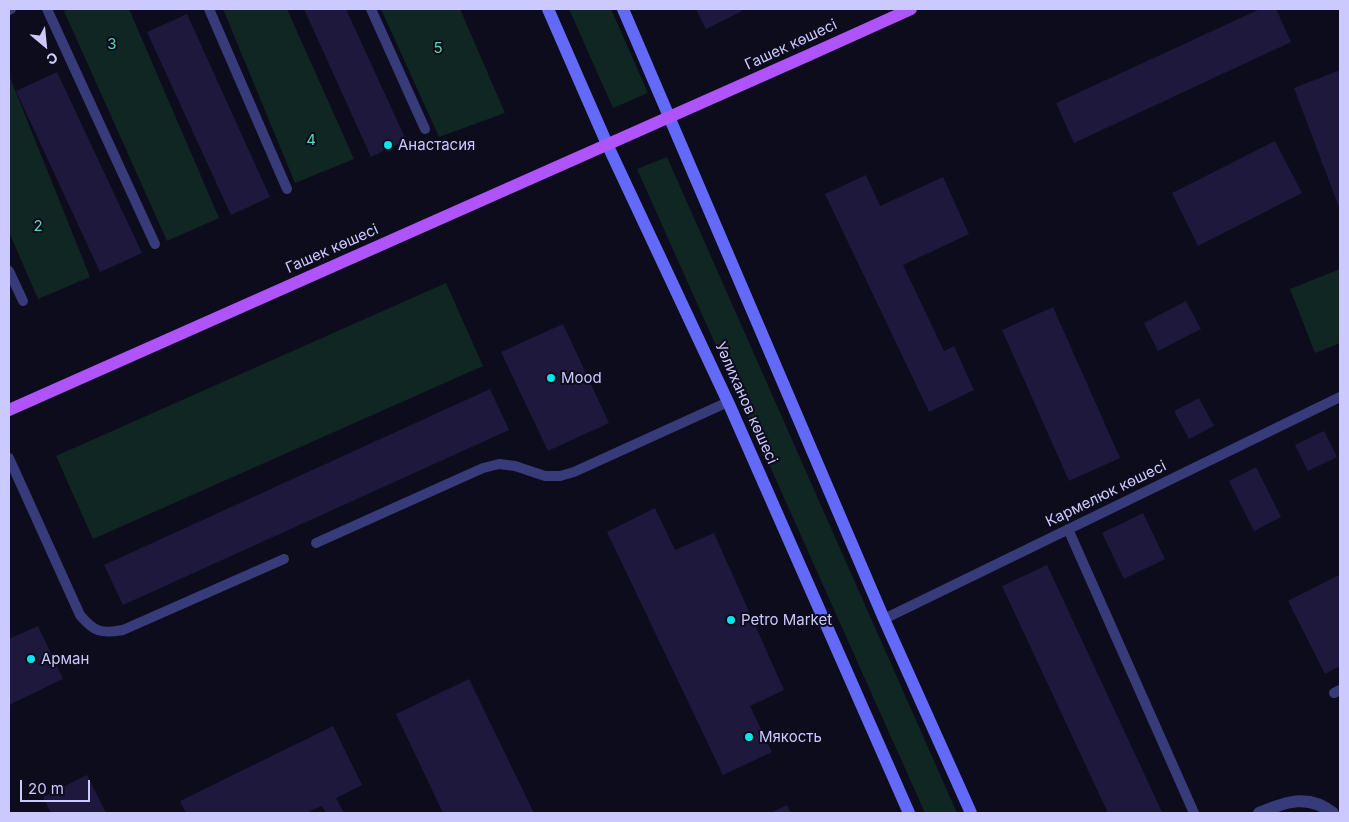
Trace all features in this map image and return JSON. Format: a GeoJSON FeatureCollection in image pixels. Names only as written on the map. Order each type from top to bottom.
{"type":"FeatureCollection","features":[{"type":"Feature","properties":{"kind":"main road","name":"Уәлиханов көшесі"},"geometry":{"type":"LineString","coordinates":[[548,9],[608,144],[728,402],[909,813]]}},
{"type":"Feature","properties":{"kind":"main road"},"geometry":{"type":"LineString","coordinates":[[623,9],[884,619],[971,813]]}},
{"type":"Feature","properties":{"kind":"main road","name":"Гашек көшесі"},"geometry":{"type":"LineString","coordinates":[[9,410],[608,144],[685,112],[911,9]]}},
{"type":"Feature","properties":{"kind":"street"},"geometry":{"type":"LineString","coordinates":[[1259,813],[1287,802],[1300,801],[1313,802],[1333,813]]}},
{"type":"Feature","properties":{"kind":"lane"},"geometry":{"type":"LineString","coordinates":[[47,9],[156,244]]}},
{"type":"Feature","properties":{"kind":"lane"},"geometry":{"type":"LineString","coordinates":[[209,9],[287,188]]}},
{"type":"Feature","properties":{"kind":"lane"},"geometry":{"type":"LineString","coordinates":[[371,9],[424,129]]}},
{"type":"Feature","properties":{"kind":"lane"},"geometry":{"type":"LineString","coordinates":[[9,271],[23,301]]}},
{"type":"Feature","properties":{"kind":"lane","name":"Кармелюк көшесі"},"geometry":{"type":"LineString","coordinates":[[884,619],[1340,396]]}},
{"type":"Feature","properties":{"kind":"lane"},"geometry":{"type":"LineString","coordinates":[[316,543],[482,468],[499,464],[515,466],[545,476],[560,476],[728,402]]}},
{"type":"Feature","properties":{"kind":"lane"},"geometry":{"type":"LineString","coordinates":[[9,458],[80,615],[94,629],[103,632],[123,630],[284,559]]}},
{"type":"Feature","properties":{"kind":"lane"},"geometry":{"type":"LineString","coordinates":[[1068,529],[1194,813]]}},
{"type":"Feature","properties":{"kind":"green space","name":"3"},"geometry":{"type":"Polygon","coordinates":[[[69,9],[129,9],[219,218],[167,241],[64,11],[69,9]]]}},
{"type":"Feature","properties":{"kind":"green space","name":"4"},"geometry":{"type":"Polygon","coordinates":[[[223,9],[287,9],[354,159],[295,183],[223,9]]]}},
{"type":"Feature","properties":{"kind":"green space","name":"5"},"geometry":{"type":"Polygon","coordinates":[[[381,9],[460,9],[505,113],[439,137],[381,9]]]}},
{"type":"Feature","properties":{"kind":"green space"},"geometry":{"type":"Polygon","coordinates":[[[569,9],[611,9],[648,93],[613,108],[569,9]]]}},
{"type":"Feature","properties":{"kind":"green space","name":"2"},"geometry":{"type":"Polygon","coordinates":[[[9,75],[90,277],[38,299],[9,232],[9,75]]]}},
{"type":"Feature","properties":{"kind":"green space"},"geometry":{"type":"Polygon","coordinates":[[[667,157],[957,813],[925,813],[637,169],[667,157]]]}},
{"type":"Feature","properties":{"kind":"green space"},"geometry":{"type":"Polygon","coordinates":[[[1340,269],[1340,343],[1315,353],[1290,289],[1340,269]]]}},
{"type":"Feature","properties":{"kind":"green space"},"geometry":{"type":"Polygon","coordinates":[[[446,283],[483,366],[93,539],[56,456],[446,283]]]}},
{"type":"Feature","properties":{"kind":"building"},"geometry":{"type":"Polygon","coordinates":[[[304,9],[346,9],[406,140],[371,157],[304,9]]]}},
{"type":"Feature","properties":{"kind":"building"},"geometry":{"type":"Polygon","coordinates":[[[696,9],[741,9],[742,11],[706,29],[696,9]]]}},
{"type":"Feature","properties":{"kind":"building"},"geometry":{"type":"Polygon","coordinates":[[[1260,9],[1276,9],[1291,42],[1074,143],[1056,103],[1260,9]]]}},
{"type":"Feature","properties":{"kind":"building"},"geometry":{"type":"Polygon","coordinates":[[[187,14],[270,197],[231,215],[147,32],[187,14]]]}},
{"type":"Feature","properties":{"kind":"building"},"geometry":{"type":"Polygon","coordinates":[[[1340,70],[1340,210],[1294,88],[1340,70]]]}},
{"type":"Feature","properties":{"kind":"building"},"geometry":{"type":"Polygon","coordinates":[[[57,72],[142,253],[100,272],[16,91],[57,72]]]}},
{"type":"Feature","properties":{"kind":"building"},"geometry":{"type":"Polygon","coordinates":[[[1275,141],[1302,193],[1198,246],[1172,193],[1275,141]]]}},
{"type":"Feature","properties":{"kind":"building"},"geometry":{"type":"Polygon","coordinates":[[[866,175],[880,206],[943,177],[969,234],[903,265],[944,351],[954,346],[974,390],[929,412],[825,194],[866,175]]]}},
{"type":"Feature","properties":{"kind":"building"},"geometry":{"type":"Polygon","coordinates":[[[1186,301],[1201,329],[1158,351],[1144,323],[1186,301]]]}},
{"type":"Feature","properties":{"kind":"building"},"geometry":{"type":"Polygon","coordinates":[[[1053,307],[1120,458],[1069,481],[1002,330],[1053,307]]]}},
{"type":"Feature","properties":{"kind":"building","name":"Mood"},"geometry":{"type":"Polygon","coordinates":[[[563,324],[609,423],[548,451],[501,352],[563,324]]]}},
{"type":"Feature","properties":{"kind":"building"},"geometry":{"type":"Polygon","coordinates":[[[490,389],[509,430],[123,605],[104,565],[490,389]]]}},
{"type":"Feature","properties":{"kind":"building"},"geometry":{"type":"Polygon","coordinates":[[[1199,398],[1214,426],[1189,439],[1174,411],[1199,398]]]}},
{"type":"Feature","properties":{"kind":"building"},"geometry":{"type":"Polygon","coordinates":[[[1324,431],[1337,457],[1308,471],[1295,445],[1324,431]]]}},
{"type":"Feature","properties":{"kind":"building"},"geometry":{"type":"Polygon","coordinates":[[[1256,467],[1281,517],[1254,531],[1229,481],[1256,467]]]}},
{"type":"Feature","properties":{"kind":"building"},"geometry":{"type":"Polygon","coordinates":[[[655,508],[675,550],[714,533],[784,690],[750,706],[772,752],[723,775],[607,532],[655,508]]]}},
{"type":"Feature","properties":{"kind":"building"},"geometry":{"type":"Polygon","coordinates":[[[1143,513],[1165,559],[1124,579],[1102,533],[1143,513]]]}},
{"type":"Feature","properties":{"kind":"building"},"geometry":{"type":"Polygon","coordinates":[[[1047,565],[1162,812],[1108,813],[1002,586],[1047,565]]]}},
{"type":"Feature","properties":{"kind":"building"},"geometry":{"type":"Polygon","coordinates":[[[1339,575],[1340,666],[1325,674],[1288,601],[1339,575]]]}},
{"type":"Feature","properties":{"kind":"building","name":"Арман"},"geometry":{"type":"Polygon","coordinates":[[[38,626],[63,679],[9,705],[9,639],[38,626]]]}},
{"type":"Feature","properties":{"kind":"building"},"geometry":{"type":"Polygon","coordinates":[[[469,679],[534,813],[443,813],[396,714],[469,679]]]}},
{"type":"Feature","properties":{"kind":"building"},"geometry":{"type":"Polygon","coordinates":[[[333,726],[362,785],[336,798],[344,813],[326,813],[322,806],[306,813],[186,813],[180,801],[333,726]]]}},
{"type":"Feature","properties":{"kind":"building"},"geometry":{"type":"Polygon","coordinates":[[[87,775],[106,813],[51,813],[43,797],[87,775]]]}},
{"type":"Feature","properties":{"kind":"building"},"geometry":{"type":"Polygon","coordinates":[[[787,805],[791,813],[770,813],[787,805]]]}},
{"type":"Feature","properties":{"kind":"place","name":"Анастасия"},"geometry":{"type":"Point","coordinates":[388,145]}},
{"type":"Feature","properties":{"kind":"place","name":"Mood"},"geometry":{"type":"Point","coordinates":[551,378]}},
{"type":"Feature","properties":{"kind":"place","name":"Petro Market"},"geometry":{"type":"Point","coordinates":[731,620]}},
{"type":"Feature","properties":{"kind":"place","name":"Арман"},"geometry":{"type":"Point","coordinates":[31,659]}},
{"type":"Feature","properties":{"kind":"place","name":"Мякость"},"geometry":{"type":"Point","coordinates":[749,737]}}]}
